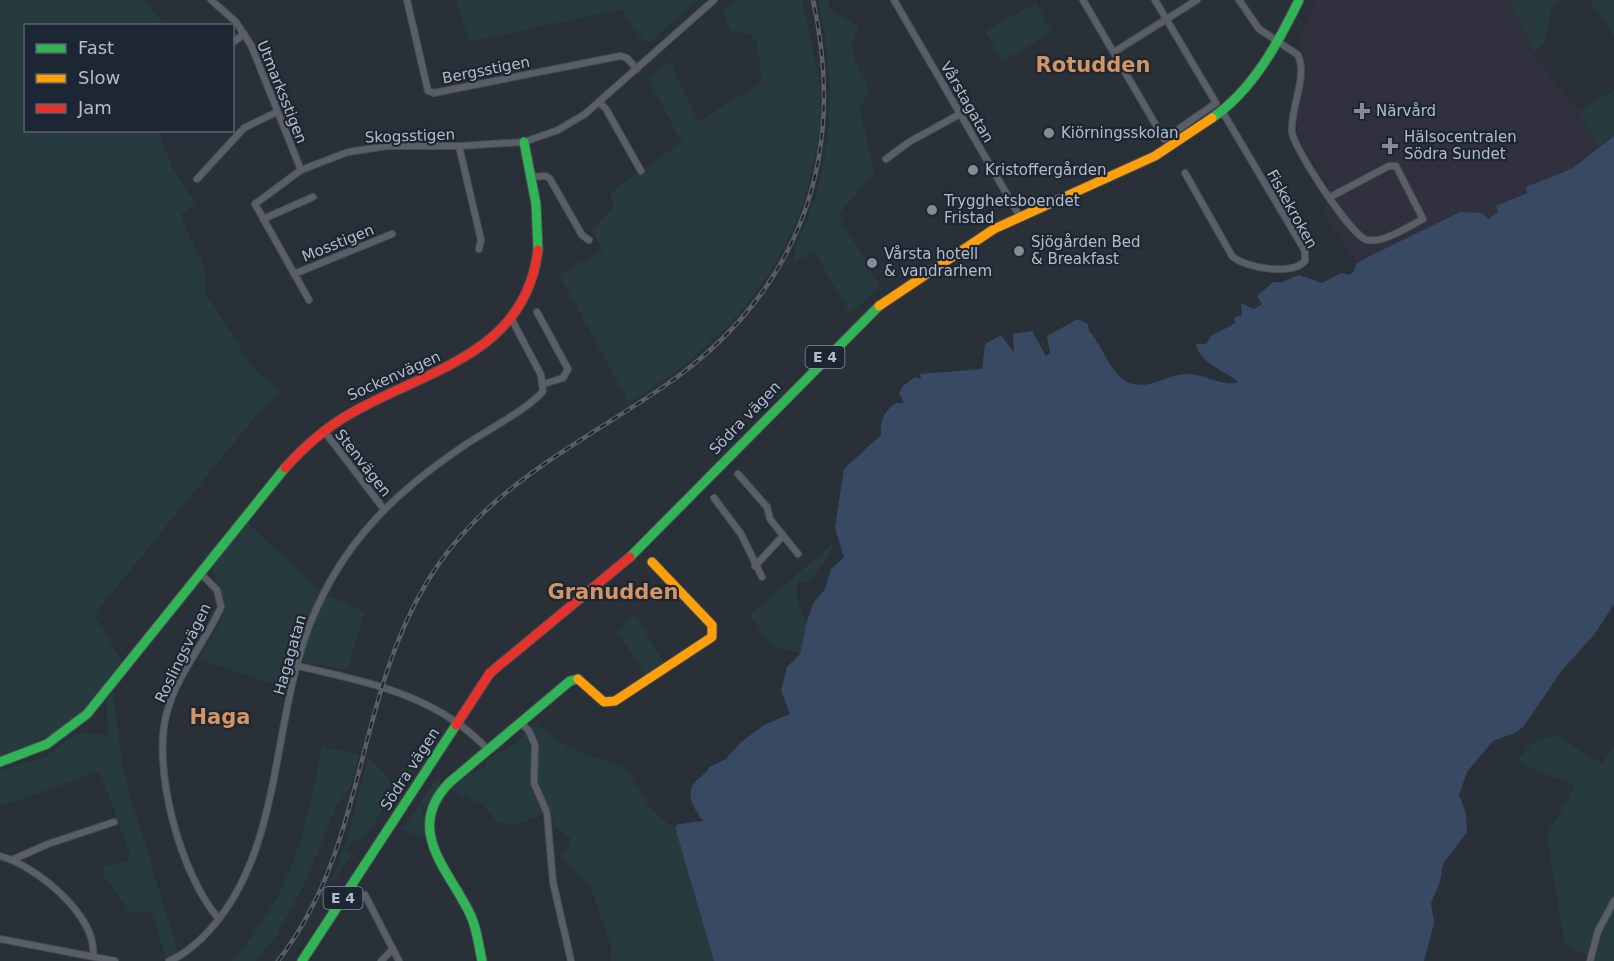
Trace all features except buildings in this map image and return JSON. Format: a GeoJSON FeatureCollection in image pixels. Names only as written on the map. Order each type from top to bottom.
{"type":"FeatureCollection","features":[{"type":"Feature","properties":{"kind":"main road","name":"Södra vägen"},"geometry":{"type":"LineString","coordinates":[[302,961],[490,673],[524,641],[591,593],[627,561],[870,312],[988,233],[1155,156],[1242,91],[1278,43],[1299,0]]}},
{"type":"Feature","properties":{"kind":"main road","name":"Sockenvägen"},"geometry":{"type":"LineString","coordinates":[[0,762],[33,752],[52,742],[87,714],[259,495],[324,431],[357,407],[434,375],[466,357],[511,318],[526,296],[539,256],[532,177],[524,142]]}},
{"type":"Feature","properties":{"kind":"main road"},"geometry":{"type":"LineString","coordinates":[[482,961],[480,942],[472,917],[433,852],[430,824],[441,791],[575,679],[585,682],[604,702],[615,701],[712,637],[712,625],[652,562]]}},
{"type":"Feature","properties":{"kind":"street","name":"Utmarksstigen"},"geometry":{"type":"LineString","coordinates":[[211,0],[236,22],[244,34],[301,170]]}},
{"type":"Feature","properties":{"kind":"street","name":"Bergsstigen"},"geometry":{"type":"LineString","coordinates":[[407,0],[428,91],[434,93],[620,56],[627,58],[637,69]]}},
{"type":"Feature","properties":{"kind":"street"},"geometry":{"type":"LineString","coordinates":[[524,142],[558,130],[599,102],[714,0]]}},
{"type":"Feature","properties":{"kind":"street","name":"Vårstagatan"},"geometry":{"type":"LineString","coordinates":[[894,0],[1020,217]]}},
{"type":"Feature","properties":{"kind":"street"},"geometry":{"type":"LineString","coordinates":[[1083,0],[1164,139],[1219,107],[1155,0]]}},
{"type":"Feature","properties":{"kind":"street"},"geometry":{"type":"LineString","coordinates":[[1114,51],[1197,0]]}},
{"type":"Feature","properties":{"kind":"street"},"geometry":{"type":"LineString","coordinates":[[1239,0],[1259,29],[1300,58],[1293,136],[1330,197],[1351,230],[1369,241],[1381,240],[1423,219],[1396,166],[1389,166],[1330,197]]}},
{"type":"Feature","properties":{"kind":"street"},"geometry":{"type":"LineString","coordinates":[[234,42],[244,34]]}},
{"type":"Feature","properties":{"kind":"street"},"geometry":{"type":"LineString","coordinates":[[599,102],[606,109],[640,171]]}},
{"type":"Feature","properties":{"kind":"street","name":"Fiskekroken"},"geometry":{"type":"LineString","coordinates":[[1185,173],[1232,256],[1238,261],[1253,267],[1294,268],[1305,261],[1305,251],[1219,107]]}},
{"type":"Feature","properties":{"kind":"street"},"geometry":{"type":"LineString","coordinates":[[197,179],[244,128],[277,112]]}},
{"type":"Feature","properties":{"kind":"street"},"geometry":{"type":"LineString","coordinates":[[886,159],[909,142],[960,114]]}},
{"type":"Feature","properties":{"kind":"street","name":"Skogsstigen"},"geometry":{"type":"LineString","coordinates":[[301,170],[338,155],[367,148],[524,142]]}},
{"type":"Feature","properties":{"kind":"street"},"geometry":{"type":"LineString","coordinates":[[459,146],[481,240],[479,249]]}},
{"type":"Feature","properties":{"kind":"street"},"geometry":{"type":"LineString","coordinates":[[301,170],[255,204],[263,219],[313,197]]}},
{"type":"Feature","properties":{"kind":"street"},"geometry":{"type":"LineString","coordinates":[[532,177],[546,176],[550,179],[582,235],[589,240]]}},
{"type":"Feature","properties":{"kind":"street","name":"Mosstigen"},"geometry":{"type":"LineString","coordinates":[[263,219],[309,300]]}},
{"type":"Feature","properties":{"kind":"street","name":"Mosstigen"},"geometry":{"type":"LineString","coordinates":[[294,274],[392,234]]}},
{"type":"Feature","properties":{"kind":"street","name":"Hagagatan"},"geometry":{"type":"LineString","coordinates":[[169,961],[191,948],[219,919],[237,894],[255,854],[298,666],[310,624],[330,581],[345,557],[383,508],[427,471],[539,397],[544,384],[563,378],[568,369],[537,312]]}},
{"type":"Feature","properties":{"kind":"street"},"geometry":{"type":"LineString","coordinates":[[511,318],[544,384]]}},
{"type":"Feature","properties":{"kind":"street","name":"Stenvägen"},"geometry":{"type":"LineString","coordinates":[[324,431],[383,508]]}},
{"type":"Feature","properties":{"kind":"street"},"geometry":{"type":"LineString","coordinates":[[738,474],[767,507],[770,519],[782,537],[798,554]]}},
{"type":"Feature","properties":{"kind":"street"},"geometry":{"type":"LineString","coordinates":[[714,498],[741,534],[762,577]]}},
{"type":"Feature","properties":{"kind":"street"},"geometry":{"type":"LineString","coordinates":[[755,566],[782,537]]}},
{"type":"Feature","properties":{"kind":"street","name":"Roslingsvägen"},"geometry":{"type":"LineString","coordinates":[[200,573],[217,590],[221,607],[172,696],[166,713],[161,756],[167,793],[193,882],[203,900],[219,919]]}},
{"type":"Feature","properties":{"kind":"street"},"geometry":{"type":"LineString","coordinates":[[298,666],[406,694],[457,724],[488,750]]}},
{"type":"Feature","properties":{"kind":"street"},"geometry":{"type":"LineString","coordinates":[[521,723],[529,730],[535,745],[534,783],[547,813],[553,882],[571,961]]}},
{"type":"Feature","properties":{"kind":"street"},"geometry":{"type":"LineString","coordinates":[[14,859],[48,844],[114,822]]}},
{"type":"Feature","properties":{"kind":"street"},"geometry":{"type":"LineString","coordinates":[[0,856],[14,859],[42,876],[62,894],[77,912],[93,944],[93,956]]}},
{"type":"Feature","properties":{"kind":"street"},"geometry":{"type":"LineString","coordinates":[[365,895],[399,961]]}},
{"type":"Feature","properties":{"kind":"street"},"geometry":{"type":"LineString","coordinates":[[1590,961],[1598,931],[1614,901]]}},
{"type":"Feature","properties":{"kind":"street"},"geometry":{"type":"LineString","coordinates":[[0,939],[115,961]]}},
{"type":"Feature","properties":{"kind":"street"},"geometry":{"type":"LineString","coordinates":[[381,961],[393,949]]}},
{"type":"Feature","properties":{"kind":"shaded area"},"geometry":{"type":"Polygon","coordinates":[[[1316,0],[1536,0],[1545,30],[1533,54],[1579,112],[1598,146],[1571,169],[1497,206],[1498,212],[1487,219],[1482,213],[1460,212],[1356,264],[1324,212],[1330,188],[1301,143],[1297,132],[1297,116],[1307,66],[1300,40],[1316,0]]]}},
{"type":"Feature","properties":{"kind":"green space"},"geometry":{"type":"Polygon","coordinates":[[[0,0],[144,0],[164,24],[24,24],[24,132],[158,132],[173,169],[195,203],[180,216],[205,268],[205,292],[251,365],[281,393],[255,417],[94,615],[124,664],[77,719],[41,740],[0,756],[0,0]]]}},
{"type":"Feature","properties":{"kind":"green space"},"geometry":{"type":"Polygon","coordinates":[[[456,0],[698,0],[649,43],[640,37],[622,9],[469,42],[456,0]]]}},
{"type":"Feature","properties":{"kind":"green space"},"geometry":{"type":"Polygon","coordinates":[[[735,0],[802,0],[817,70],[821,112],[818,143],[804,200],[789,237],[771,271],[748,302],[722,331],[693,357],[629,403],[559,274],[603,251],[592,230],[614,208],[610,193],[682,142],[647,78],[670,61],[698,122],[762,82],[757,43],[751,35],[731,31],[723,12],[735,0]]]}},
{"type":"Feature","properties":{"kind":"green space"},"geometry":{"type":"Polygon","coordinates":[[[818,0],[828,0],[831,11],[860,27],[853,44],[854,58],[869,89],[860,109],[874,173],[838,215],[880,287],[850,313],[814,251],[792,264],[796,247],[815,199],[829,125],[827,50],[818,0]]]}},
{"type":"Feature","properties":{"kind":"green space"},"geometry":{"type":"Polygon","coordinates":[[[1509,0],[1563,0],[1552,8],[1546,39],[1535,53],[1509,0]]]}},
{"type":"Feature","properties":{"kind":"green space"},"geometry":{"type":"Polygon","coordinates":[[[1589,0],[1614,0],[1614,36],[1589,0]]]}},
{"type":"Feature","properties":{"kind":"green space"},"geometry":{"type":"Polygon","coordinates":[[[1036,3],[1052,33],[1002,61],[985,31],[1036,3]]]}},
{"type":"Feature","properties":{"kind":"green space"},"geometry":{"type":"Polygon","coordinates":[[[1614,89],[1614,136],[1598,146],[1579,112],[1614,89]]]}},
{"type":"Feature","properties":{"kind":"green space"},"geometry":{"type":"Polygon","coordinates":[[[245,521],[320,590],[297,653],[288,689],[199,659],[222,616],[222,596],[211,569],[214,559],[245,521]]]}},
{"type":"Feature","properties":{"kind":"green space"},"geometry":{"type":"Polygon","coordinates":[[[834,542],[823,564],[808,583],[799,580],[798,601],[807,621],[800,654],[783,648],[774,649],[750,615],[834,542]]]}},
{"type":"Feature","properties":{"kind":"green space"},"geometry":{"type":"Polygon","coordinates":[[[326,595],[365,612],[347,670],[305,662],[302,656],[326,595]]]}},
{"type":"Feature","properties":{"kind":"green space"},"geometry":{"type":"Polygon","coordinates":[[[634,614],[665,664],[647,679],[618,632],[634,614]]]}},
{"type":"Feature","properties":{"kind":"green space"},"geometry":{"type":"Polygon","coordinates":[[[113,691],[123,771],[178,953],[166,958],[152,914],[148,911],[131,913],[103,875],[103,867],[128,861],[130,855],[101,774],[96,772],[14,802],[0,804],[0,770],[44,758],[77,733],[108,735],[106,701],[113,691]]]}},
{"type":"Feature","properties":{"kind":"green space"},"geometry":{"type":"Polygon","coordinates":[[[534,723],[568,747],[626,769],[651,809],[678,832],[714,961],[611,961],[611,947],[591,889],[560,857],[569,848],[571,838],[553,825],[552,811],[512,826],[496,821],[484,805],[449,789],[458,779],[486,767],[486,759],[515,744],[534,723]]]}},
{"type":"Feature","properties":{"kind":"green space"},"geometry":{"type":"Polygon","coordinates":[[[1554,735],[1602,763],[1614,745],[1614,961],[1593,961],[1594,958],[1565,945],[1547,836],[1575,786],[1516,761],[1532,743],[1554,735]]]}},
{"type":"Feature","properties":{"kind":"green space"},"geometry":{"type":"Polygon","coordinates":[[[322,747],[359,754],[352,784],[335,809],[307,879],[276,936],[255,961],[231,961],[268,913],[282,888],[302,834],[322,747]]]}},
{"type":"Feature","properties":{"kind":"green space"},"geometry":{"type":"Polygon","coordinates":[[[368,758],[398,787],[361,843],[354,839],[346,852],[352,855],[331,883],[349,834],[368,758]]]}},
{"type":"Feature","properties":{"kind":"green space"},"geometry":{"type":"Polygon","coordinates":[[[438,776],[442,778],[430,806],[422,807],[421,813],[427,819],[427,831],[424,838],[402,829],[438,776]]]}},
{"type":"Feature","properties":{"kind":"water"},"geometry":{"type":"Polygon","coordinates":[[[1614,136],[1614,604],[1594,635],[1562,670],[1524,726],[1517,732],[1493,741],[1467,772],[1459,795],[1466,813],[1467,832],[1443,864],[1440,882],[1431,903],[1434,923],[1424,961],[714,961],[675,827],[679,824],[703,821],[690,794],[693,785],[709,767],[726,759],[740,743],[764,725],[790,714],[781,691],[787,667],[800,654],[807,621],[814,602],[825,589],[831,569],[844,557],[835,528],[844,469],[881,435],[882,420],[888,409],[896,403],[904,403],[899,393],[903,386],[915,377],[921,379],[920,374],[982,369],[985,344],[1001,335],[1014,353],[1013,334],[1032,331],[1046,356],[1050,353],[1047,336],[1078,319],[1088,324],[1089,331],[1113,368],[1127,382],[1137,385],[1149,384],[1189,374],[1226,383],[1238,382],[1207,361],[1198,351],[1196,344],[1206,344],[1211,336],[1236,323],[1234,318],[1242,315],[1241,303],[1254,309],[1262,304],[1257,296],[1273,282],[1282,282],[1299,275],[1322,283],[1341,273],[1349,275],[1354,271],[1356,264],[1366,258],[1460,212],[1482,213],[1488,219],[1498,212],[1496,206],[1527,193],[1526,187],[1571,169],[1614,136]]]}},
{"type":"Feature","properties":{"kind":"railway"},"geometry":{"type":"LineString","coordinates":[[278,961],[307,917],[329,870],[345,822],[385,676],[403,628],[427,582],[450,549],[503,495],[533,472],[663,387],[710,350],[749,310],[779,266],[802,218],[817,168],[823,114],[822,58],[813,0]]}},
{"type":"Feature","properties":{"kind":"traffic: fast"},"geometry":{"type":"LineString","coordinates":[[1212,118],[1227,107],[1252,80],[1273,49],[1299,0]]}},
{"type":"Feature","properties":{"kind":"traffic: fast"},"geometry":{"type":"LineString","coordinates":[[524,142],[536,204],[538,250]]}},
{"type":"Feature","properties":{"kind":"traffic: fast"},"geometry":{"type":"LineString","coordinates":[[630,557],[879,306]]}},
{"type":"Feature","properties":{"kind":"traffic: fast"},"geometry":{"type":"LineString","coordinates":[[0,762],[47,744],[87,714],[285,468]]}},
{"type":"Feature","properties":{"kind":"traffic: fast"},"geometry":{"type":"LineString","coordinates":[[482,961],[471,916],[435,850],[430,834],[430,817],[436,800],[450,782],[570,681],[578,679]]}},
{"type":"Feature","properties":{"kind":"traffic: fast"},"geometry":{"type":"LineString","coordinates":[[302,961],[456,725]]}},
{"type":"Feature","properties":{"kind":"traffic: slow"},"geometry":{"type":"LineString","coordinates":[[879,306],[994,229],[1155,156],[1212,118]]}},
{"type":"Feature","properties":{"kind":"traffic: slow"},"geometry":{"type":"LineString","coordinates":[[578,679],[604,702],[615,701],[712,637],[712,625],[652,562]]}},
{"type":"Feature","properties":{"kind":"traffic: jam"},"geometry":{"type":"LineString","coordinates":[[285,468],[314,439],[339,420],[377,399],[438,371],[467,355],[492,337],[514,314],[529,286],[538,250]]}},
{"type":"Feature","properties":{"kind":"traffic: jam"},"geometry":{"type":"LineString","coordinates":[[456,725],[490,673],[630,557]]}},
{"type":"Feature","properties":{"kind":"place","name":"Närvård"},"geometry":{"type":"Point","coordinates":[1362,111]}},
{"type":"Feature","properties":{"kind":"place","name":"Kiörningsskolan"},"geometry":{"type":"Point","coordinates":[1049,133]}},
{"type":"Feature","properties":{"kind":"place","name":"Hälsocentralen Södra Sundet"},"geometry":{"type":"Point","coordinates":[1390,146]}},
{"type":"Feature","properties":{"kind":"place","name":"Kristoffergården"},"geometry":{"type":"Point","coordinates":[973,170]}},
{"type":"Feature","properties":{"kind":"place","name":"Trygghetsboendet Fristad"},"geometry":{"type":"Point","coordinates":[932,210]}},
{"type":"Feature","properties":{"kind":"place","name":"Sjögården Bed & Breakfast"},"geometry":{"type":"Point","coordinates":[1019,251]}},
{"type":"Feature","properties":{"kind":"place","name":"Vårsta hotell & vandrarhem"},"geometry":{"type":"Point","coordinates":[872,263]}},
{"type":"Feature","properties":{"kind":"district","name":"Rotudden"},"geometry":{"type":"Point","coordinates":[1093,65]}},
{"type":"Feature","properties":{"kind":"district","name":"Granudden"},"geometry":{"type":"Point","coordinates":[613,592]}},
{"type":"Feature","properties":{"kind":"district","name":"Haga"},"geometry":{"type":"Point","coordinates":[220,717]}}]}
